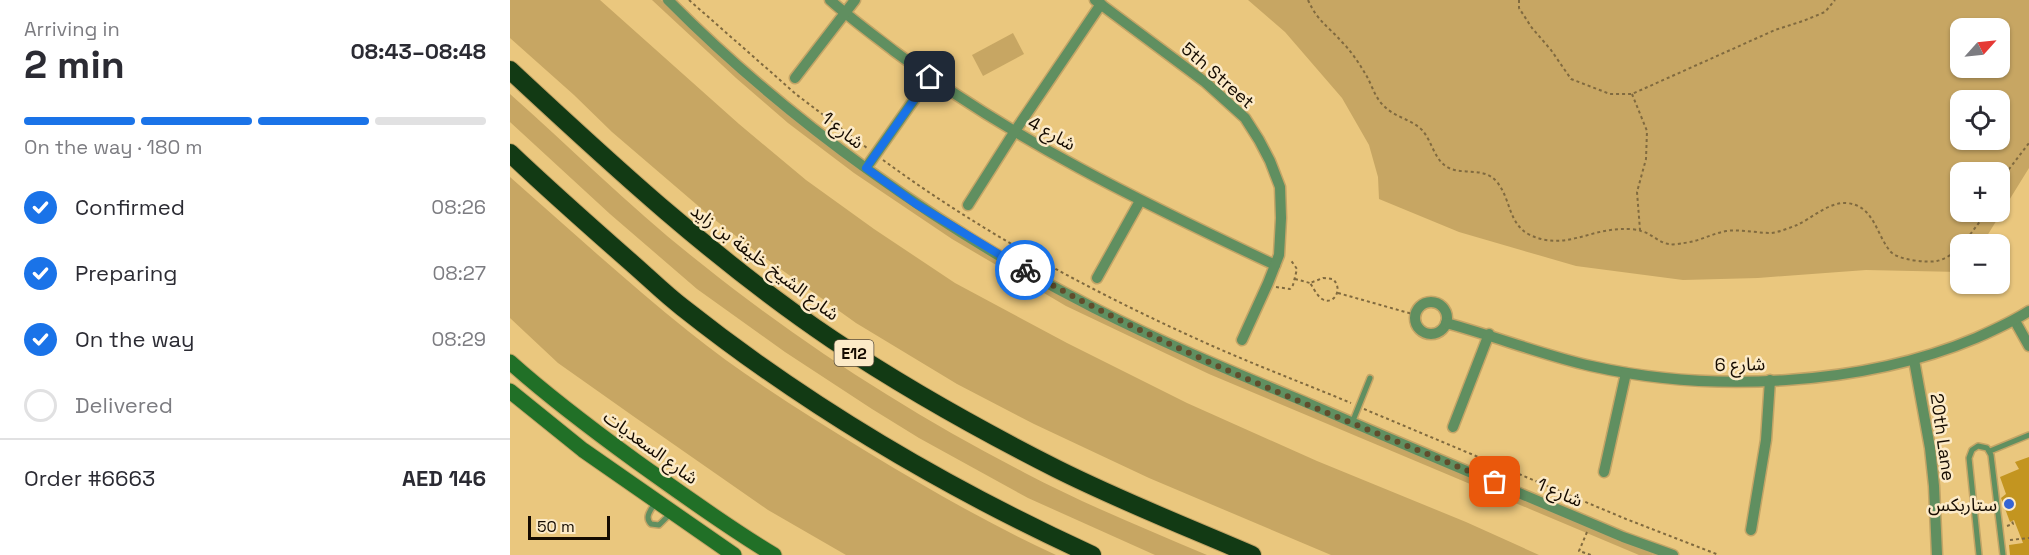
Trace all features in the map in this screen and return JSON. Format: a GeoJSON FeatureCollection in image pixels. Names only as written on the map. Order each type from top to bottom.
{"type":"FeatureCollection","features":[{"type":"Feature","properties":{"kind":"highway","name":"شارع الشيخ خليفة بن زايد"},"geometry":{"type":"LineString","coordinates":[[510,70],[614,167],[680,224],[783,305],[841,345],[921,395],[1012,446],[1106,492],[1252,555]]}},
{"type":"Feature","properties":{"kind":"highway"},"geometry":{"type":"LineString","coordinates":[[510,153],[680,306],[780,380],[863,434],[941,480],[1011,517],[1092,555]]}},
{"type":"Feature","properties":{"kind":"street","name":"شارع 1"},"geometry":{"type":"LineString","coordinates":[[668,0],[766,89],[866,168],[916,204],[1004,259],[1093,308],[1240,375],[1623,537],[1673,555]]}},
{"type":"Feature","properties":{"kind":"street","name":"شارع 4"},"geometry":{"type":"LineString","coordinates":[[830,0],[845,14],[930,77],[1015,131],[1140,201],[1280,262]]}},
{"type":"Feature","properties":{"kind":"street"},"geometry":{"type":"LineString","coordinates":[[795,78],[855,0]]}},
{"type":"Feature","properties":{"kind":"street"},"geometry":{"type":"LineString","coordinates":[[968,206],[1098,2]]}},
{"type":"Feature","properties":{"kind":"street","name":"5th Street"},"geometry":{"type":"LineString","coordinates":[[1098,2],[1205,82],[1245,118],[1270,161],[1280,187],[1280,262],[1242,340]]}},
{"type":"Feature","properties":{"kind":"street"},"geometry":{"type":"LineString","coordinates":[[866,168],[930,77]]}},
{"type":"Feature","properties":{"kind":"street"},"geometry":{"type":"LineString","coordinates":[[1096,278],[1140,201]]}},
{"type":"Feature","properties":{"kind":"street"},"geometry":{"type":"LineString","coordinates":[[1435,303],[1446,313],[1446,323],[1440,332],[1425,333],[1417,326],[1416,315],[1421,306],[1435,303]]}},
{"type":"Feature","properties":{"kind":"street","name":"شارع 6"},"geometry":{"type":"LineString","coordinates":[[1446,323],[1489,334],[1589,366],[1626,373],[1673,380],[1770,380],[1867,371],[1914,360],[1953,348],[2014,321],[2029,311]]}},
{"type":"Feature","properties":{"kind":"street"},"geometry":{"type":"LineString","coordinates":[[2014,321],[2029,346]]}},
{"type":"Feature","properties":{"kind":"street"},"geometry":{"type":"LineString","coordinates":[[1453,427],[1489,334]]}},
{"type":"Feature","properties":{"kind":"street","name":"20th Lane"},"geometry":{"type":"LineString","coordinates":[[1914,360],[1930,448],[1937,555]]}},
{"type":"Feature","properties":{"kind":"street","name":"شارع السعديات"},"geometry":{"type":"LineString","coordinates":[[510,362],[552,398],[614,445],[703,509],[774,555]]}},
{"type":"Feature","properties":{"kind":"street"},"geometry":{"type":"LineString","coordinates":[[1604,472],[1626,373]]}},
{"type":"Feature","properties":{"kind":"street"},"geometry":{"type":"LineString","coordinates":[[1751,530],[1766,441],[1770,380]]}},
{"type":"Feature","properties":{"kind":"street"},"geometry":{"type":"LineString","coordinates":[[510,391],[583,450],[734,555]]}},
{"type":"Feature","properties":{"kind":"lane"},"geometry":{"type":"LineString","coordinates":[[1352,423],[1371,378]]}},
{"type":"Feature","properties":{"kind":"lane"},"geometry":{"type":"LineString","coordinates":[[1990,451],[2029,435]]}},
{"type":"Feature","properties":{"kind":"lane"},"geometry":{"type":"LineString","coordinates":[[1979,555],[1970,454],[1978,446],[1983,446],[1990,451],[2003,555]]}},
{"type":"Feature","properties":{"kind":"lane"},"geometry":{"type":"LineString","coordinates":[[655,501],[647,518],[651,524],[658,525],[672,512]]}},
{"type":"Feature","properties":{"kind":"path"},"geometry":{"type":"LineString","coordinates":[[689,0],[797,95],[876,154],[962,215],[1082,284],[1210,345],[1636,523],[1719,555]]}},
{"type":"Feature","properties":{"kind":"path"},"geometry":{"type":"LineString","coordinates":[[1308,0],[1319,20],[1352,55],[1385,108],[1422,130],[1439,161],[1448,167],[1455,171],[1481,172],[1498,182],[1511,215],[1517,224],[1529,234],[1558,242],[1604,231],[1640,230],[1669,244],[1695,242],[1713,234],[1734,230],[1774,233],[1804,221],[1833,205],[1847,203],[1861,208],[1868,214],[1875,222],[1890,251],[1900,257],[1935,262],[1950,255]]}},
{"type":"Feature","properties":{"kind":"path"},"geometry":{"type":"LineString","coordinates":[[1519,0],[1519,8],[1571,79],[1610,94],[1632,94],[1774,30],[1825,12],[1835,0]]}},
{"type":"Feature","properties":{"kind":"path"},"geometry":{"type":"LineString","coordinates":[[1632,94],[1647,130],[1646,159],[1637,192],[1640,230]]}},
{"type":"Feature","properties":{"kind":"path"},"geometry":{"type":"LineString","coordinates":[[2010,168],[2029,143]]}},
{"type":"Feature","properties":{"kind":"path"},"geometry":{"type":"LineString","coordinates":[[1272,285],[1281,289],[1290,289],[1298,273],[1291,259],[1280,262]]}},
{"type":"Feature","properties":{"kind":"path"},"geometry":{"type":"LineString","coordinates":[[1295,279],[1310,283],[1323,278],[1333,279],[1337,283],[1338,293],[1334,298],[1322,299],[1310,283]]}},
{"type":"Feature","properties":{"kind":"path"},"geometry":{"type":"LineString","coordinates":[[1338,293],[1416,315]]}},
{"type":"Feature","properties":{"kind":"path"},"geometry":{"type":"LineString","coordinates":[[2006,527],[2013,524],[2012,521]]}},
{"type":"Feature","properties":{"kind":"path"},"geometry":{"type":"LineString","coordinates":[[2001,541],[2016,542],[2029,538]]}},
{"type":"Feature","properties":{"kind":"shaded area"},"geometry":{"type":"Polygon","coordinates":[[[510,0],[600,0],[739,124],[806,180],[955,283],[1067,343],[1187,403],[1539,555],[1331,555],[1149,478],[1034,424],[957,384],[856,323],[754,250],[710,216],[612,132],[510,38],[510,0]]]}},
{"type":"Feature","properties":{"kind":"shaded area"},"geometry":{"type":"Polygon","coordinates":[[[652,0],[661,0],[688,27],[801,124],[859,170],[919,211],[1175,352],[1654,555],[1639,555],[1209,374],[1066,306],[952,239],[854,173],[788,123],[652,0]]]}},
{"type":"Feature","properties":{"kind":"shaded area"},"geometry":{"type":"Polygon","coordinates":[[[1248,0],[2029,0],[2029,168],[2010,199],[2010,162],[1950,162],[1950,222],[1996,222],[1988,234],[1950,234],[1950,272],[1866,270],[1758,278],[1683,280],[1576,266],[1459,232],[1379,199],[1378,177],[1369,145],[1342,98],[1285,32],[1248,0]]]}},
{"type":"Feature","properties":{"kind":"shaded area"},"geometry":{"type":"Polygon","coordinates":[[[1013,33],[1024,54],[983,76],[972,55],[1013,33]]]}},
{"type":"Feature","properties":{"kind":"shaded area"},"geometry":{"type":"Polygon","coordinates":[[[510,94],[678,245],[779,323],[859,377],[941,427],[1025,473],[1092,506],[1207,555],[1155,555],[1028,498],[919,438],[785,352],[697,289],[610,214],[510,122],[510,94]]]}},
{"type":"Feature","properties":{"kind":"shaded area"},"geometry":{"type":"Polygon","coordinates":[[[510,177],[665,312],[754,380],[915,480],[984,519],[1056,555],[846,555],[768,510],[558,363],[510,318],[510,177]]]}},
{"type":"Feature","properties":{"kind":"building"},"geometry":{"type":"Polygon","coordinates":[[[2029,457],[2029,555],[2010,555],[2009,545],[2023,543],[2014,520],[2010,522],[2001,498],[2006,494],[2000,477],[2019,469],[2015,462],[2029,457]]]}},
{"type":"Feature","properties":{"kind":"way so far"},"geometry":{"type":"LineString","coordinates":[[1025,270],[1093,308],[1240,375],[1495,482]]}},
{"type":"Feature","properties":{"kind":"place","name":"ستاربكس"},"geometry":{"type":"Point","coordinates":[2009,504]}},
{"type":"Feature","properties":{"kind":"route"},"geometry":{"type":"LineString","coordinates":[[930,77],[866,168],[916,204],[1025,270]]}}]}
